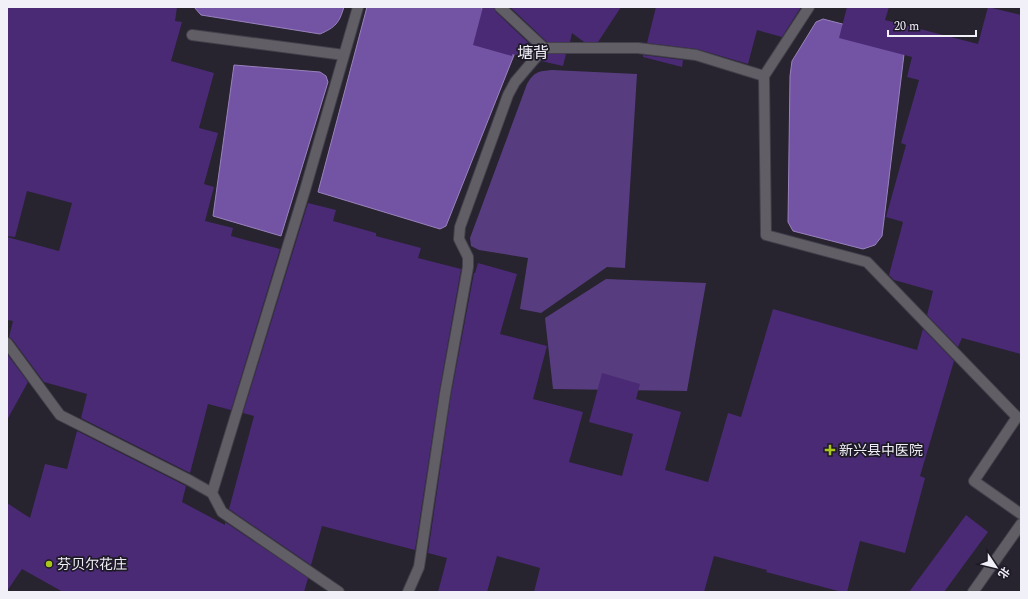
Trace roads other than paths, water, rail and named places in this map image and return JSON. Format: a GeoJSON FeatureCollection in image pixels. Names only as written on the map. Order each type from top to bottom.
{"type":"FeatureCollection","features":[{"type":"Feature","properties":{"kind":"street"},"geometry":{"type":"LineString","coordinates":[[212,493],[305,190],[358,7]]}},
{"type":"Feature","properties":{"kind":"street"},"geometry":{"type":"LineString","coordinates":[[500,7],[544,48],[638,48],[696,54],[764,76]]}},
{"type":"Feature","properties":{"kind":"street"},"geometry":{"type":"LineString","coordinates":[[809,7],[764,76],[766,235],[867,262],[1016,417],[974,481],[1021,514]]}},
{"type":"Feature","properties":{"kind":"street"},"geometry":{"type":"LineString","coordinates":[[192,35],[344,55]]}},
{"type":"Feature","properties":{"kind":"street"},"geometry":{"type":"LineString","coordinates":[[408,592],[419,567],[445,394],[468,267],[468,257],[459,239],[460,227],[508,95],[515,82],[544,48]]}},
{"type":"Feature","properties":{"kind":"street"},"geometry":{"type":"LineString","coordinates":[[7,342],[60,415],[212,493],[222,512],[339,592]]}},
{"type":"Feature","properties":{"kind":"street"},"geometry":{"type":"LineString","coordinates":[[973,592],[1021,524]]}},
{"type":"Feature","properties":{"kind":"place","name":"新兴县中医院"},"geometry":{"type":"Point","coordinates":[830,450]}},
{"type":"Feature","properties":{"kind":"place","name":"芬贝尔花庄"},"geometry":{"type":"Point","coordinates":[49,564]}},
{"type":"Feature","properties":{"kind":"district","name":"塘背"},"geometry":{"type":"Point","coordinates":[533,52]}}]}
